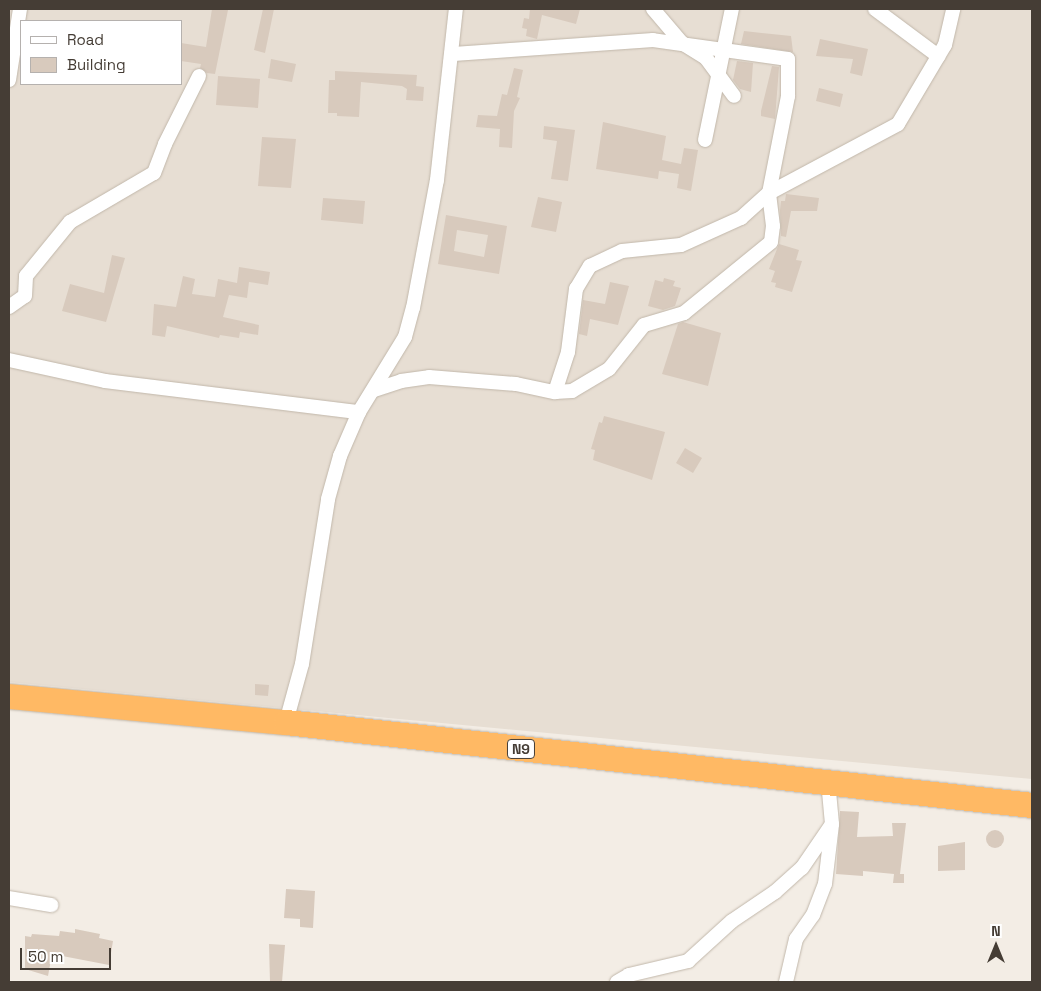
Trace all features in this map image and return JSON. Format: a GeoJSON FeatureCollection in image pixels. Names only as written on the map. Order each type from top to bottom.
{"type":"FeatureCollection","features":[{"type":"Feature","properties":{"kind":"highway","name":"N9"},"geometry":{"type":"LineString","coordinates":[[9,696],[286,722],[1032,805]]}},
{"type":"Feature","properties":{"kind":"street"},"geometry":{"type":"LineString","coordinates":[[9,80],[20,9]]}},
{"type":"Feature","properties":{"kind":"street"},"geometry":{"type":"LineString","coordinates":[[286,722],[302,664],[328,499],[340,456],[359,412],[405,337],[413,308],[437,180],[453,54],[456,9]]}},
{"type":"Feature","properties":{"kind":"street"},"geometry":{"type":"LineString","coordinates":[[653,9],[682,43],[706,58],[734,96]]}},
{"type":"Feature","properties":{"kind":"street"},"geometry":{"type":"LineString","coordinates":[[705,140],[721,49],[732,9]]}},
{"type":"Feature","properties":{"kind":"street"},"geometry":{"type":"LineString","coordinates":[[875,9],[938,56]]}},
{"type":"Feature","properties":{"kind":"street"},"geometry":{"type":"LineString","coordinates":[[555,392],[568,352],[576,289],[590,266],[622,251],[681,245],[741,218],[769,193],[898,124],[945,45],[953,9]]}},
{"type":"Feature","properties":{"kind":"street"},"geometry":{"type":"LineString","coordinates":[[374,390],[401,381],[430,377],[516,384],[555,392],[572,391],[609,369],[644,325],[684,313],[771,242],[773,226],[769,193],[788,96],[788,59],[653,40],[453,54]]}},
{"type":"Feature","properties":{"kind":"street"},"geometry":{"type":"LineString","coordinates":[[9,307],[25,296],[26,276],[70,222],[154,173],[164,144],[199,76]]}},
{"type":"Feature","properties":{"kind":"street"},"geometry":{"type":"LineString","coordinates":[[9,360],[105,381],[359,412]]}},
{"type":"Feature","properties":{"kind":"street"},"geometry":{"type":"LineString","coordinates":[[786,982],[796,939],[813,915],[825,884],[832,824],[828,781]]}},
{"type":"Feature","properties":{"kind":"street"},"geometry":{"type":"LineString","coordinates":[[617,982],[629,975],[688,961],[732,921],[776,892],[802,868],[832,824]]}},
{"type":"Feature","properties":{"kind":"street"},"geometry":{"type":"LineString","coordinates":[[9,898],[51,905]]}},
{"type":"Feature","properties":{"kind":"shaded area"},"geometry":{"type":"Polygon","coordinates":[[[9,9],[1032,9],[1032,779],[9,682],[9,9]]]}},
{"type":"Feature","properties":{"kind":"building"},"geometry":{"type":"Polygon","coordinates":[[[212,9],[228,10],[215,74],[207,73],[200,68],[201,64],[182,61],[182,43],[206,47],[212,9]]]}},
{"type":"Feature","properties":{"kind":"building"},"geometry":{"type":"Polygon","coordinates":[[[263,9],[274,9],[265,53],[254,50],[263,9]]]}},
{"type":"Feature","properties":{"kind":"building"},"geometry":{"type":"Polygon","coordinates":[[[530,9],[580,9],[576,24],[542,15],[537,39],[526,36],[527,29],[522,28],[524,18],[529,19],[530,9]]]}},
{"type":"Feature","properties":{"kind":"building"},"geometry":{"type":"Polygon","coordinates":[[[744,31],[791,36],[793,52],[741,44],[744,31]]]}},
{"type":"Feature","properties":{"kind":"building"},"geometry":{"type":"Polygon","coordinates":[[[820,39],[868,49],[862,76],[850,73],[853,59],[816,56],[820,39]]]}},
{"type":"Feature","properties":{"kind":"building"},"geometry":{"type":"Polygon","coordinates":[[[271,59],[296,64],[292,82],[268,78],[271,59]]]}},
{"type":"Feature","properties":{"kind":"building"},"geometry":{"type":"Polygon","coordinates":[[[737,61],[753,63],[751,92],[740,89],[733,80],[737,61]]]}},
{"type":"Feature","properties":{"kind":"building"},"geometry":{"type":"Polygon","coordinates":[[[772,66],[779,67],[775,119],[761,116],[772,66]]]}},
{"type":"Feature","properties":{"kind":"building"},"geometry":{"type":"Polygon","coordinates":[[[514,68],[523,70],[517,97],[520,98],[514,111],[512,148],[499,147],[500,129],[476,127],[478,115],[497,116],[502,94],[507,95],[514,68]]]}},
{"type":"Feature","properties":{"kind":"building"},"geometry":{"type":"Polygon","coordinates":[[[335,71],[417,75],[416,86],[424,87],[423,101],[406,100],[407,89],[402,86],[361,82],[359,117],[337,116],[337,113],[328,113],[329,80],[335,80],[335,71]]]}},
{"type":"Feature","properties":{"kind":"building"},"geometry":{"type":"Polygon","coordinates":[[[218,76],[260,79],[258,108],[216,105],[218,76]]]}},
{"type":"Feature","properties":{"kind":"building"},"geometry":{"type":"Polygon","coordinates":[[[819,88],[843,94],[840,107],[816,101],[819,88]]]}},
{"type":"Feature","properties":{"kind":"building"},"geometry":{"type":"Polygon","coordinates":[[[603,122],[666,136],[662,160],[681,164],[684,148],[698,150],[691,191],[677,188],[679,174],[659,171],[658,179],[596,169],[603,122]]]}},
{"type":"Feature","properties":{"kind":"building"},"geometry":{"type":"Polygon","coordinates":[[[544,126],[575,130],[568,181],[551,179],[557,141],[543,139],[544,126]]]}},
{"type":"Feature","properties":{"kind":"building"},"geometry":{"type":"Polygon","coordinates":[[[262,137],[296,139],[291,188],[258,186],[262,137]]]}},
{"type":"Feature","properties":{"kind":"building"},"geometry":{"type":"Polygon","coordinates":[[[786,194],[819,198],[817,211],[791,211],[786,237],[781,236],[780,210],[781,201],[785,201],[786,194]]]}},
{"type":"Feature","properties":{"kind":"building"},"geometry":{"type":"Polygon","coordinates":[[[538,197],[562,202],[556,232],[531,227],[538,197]]]}},
{"type":"Feature","properties":{"kind":"building"},"geometry":{"type":"Polygon","coordinates":[[[323,198],[365,201],[363,224],[321,220],[323,198]]]}},
{"type":"Feature","properties":{"kind":"building"},"geometry":{"type":"Polygon","coordinates":[[[446,215],[507,226],[499,274],[438,264],[446,215]],[[457,230],[454,251],[484,257],[488,235],[457,230]]]}},
{"type":"Feature","properties":{"kind":"building"},"geometry":{"type":"Polygon","coordinates":[[[779,244],[799,250],[796,260],[802,261],[792,292],[775,287],[776,283],[771,282],[775,271],[769,269],[779,244]]]}},
{"type":"Feature","properties":{"kind":"building"},"geometry":{"type":"Polygon","coordinates":[[[112,255],[125,258],[106,322],[62,311],[70,284],[104,293],[112,255]]]}},
{"type":"Feature","properties":{"kind":"building"},"geometry":{"type":"Polygon","coordinates":[[[239,267],[270,272],[268,285],[249,282],[247,298],[229,295],[223,317],[259,325],[258,335],[240,332],[239,338],[220,335],[219,338],[167,326],[165,337],[152,335],[154,304],[176,307],[183,276],[195,279],[192,294],[215,297],[218,279],[237,283],[239,267]]]}},
{"type":"Feature","properties":{"kind":"building"},"geometry":{"type":"Polygon","coordinates":[[[664,278],[675,281],[673,286],[681,288],[675,306],[663,310],[648,306],[655,280],[663,282],[664,278]]]}},
{"type":"Feature","properties":{"kind":"building"},"geometry":{"type":"Polygon","coordinates":[[[610,282],[629,286],[618,325],[590,319],[587,336],[579,334],[583,300],[605,304],[610,282]]]}},
{"type":"Feature","properties":{"kind":"building"},"geometry":{"type":"Polygon","coordinates":[[[683,322],[721,333],[708,386],[662,374],[678,324],[683,322]]]}},
{"type":"Feature","properties":{"kind":"building"},"geometry":{"type":"Polygon","coordinates":[[[604,416],[665,432],[652,480],[593,460],[595,450],[591,449],[599,422],[602,423],[604,416]]]}},
{"type":"Feature","properties":{"kind":"building"},"geometry":{"type":"Polygon","coordinates":[[[685,448],[702,458],[693,473],[676,463],[685,448]]]}},
{"type":"Feature","properties":{"kind":"building"},"geometry":{"type":"Polygon","coordinates":[[[255,684],[269,685],[268,696],[255,695],[255,684]]]}},
{"type":"Feature","properties":{"kind":"building"},"geometry":{"type":"Polygon","coordinates":[[[840,811],[859,812],[857,837],[893,836],[892,823],[906,823],[900,874],[904,874],[904,883],[893,883],[894,874],[863,871],[863,876],[836,874],[840,811]]]}},
{"type":"Feature","properties":{"kind":"building"},"geometry":{"type":"Polygon","coordinates":[[[991,830],[999,830],[1004,835],[1002,846],[991,848],[986,843],[986,835],[991,830]]]}},
{"type":"Feature","properties":{"kind":"building"},"geometry":{"type":"Polygon","coordinates":[[[965,842],[965,870],[938,871],[938,846],[965,842]]]}},
{"type":"Feature","properties":{"kind":"building"},"geometry":{"type":"Polygon","coordinates":[[[286,889],[315,891],[313,928],[300,927],[300,919],[284,918],[286,889]]]}},
{"type":"Feature","properties":{"kind":"building"},"geometry":{"type":"Polygon","coordinates":[[[75,929],[100,934],[99,938],[113,941],[109,965],[52,954],[48,976],[25,969],[25,936],[31,937],[32,934],[59,936],[60,931],[75,933],[75,929]]]}},
{"type":"Feature","properties":{"kind":"building"},"geometry":{"type":"Polygon","coordinates":[[[269,944],[285,945],[282,982],[270,982],[269,944]]]}}]}
